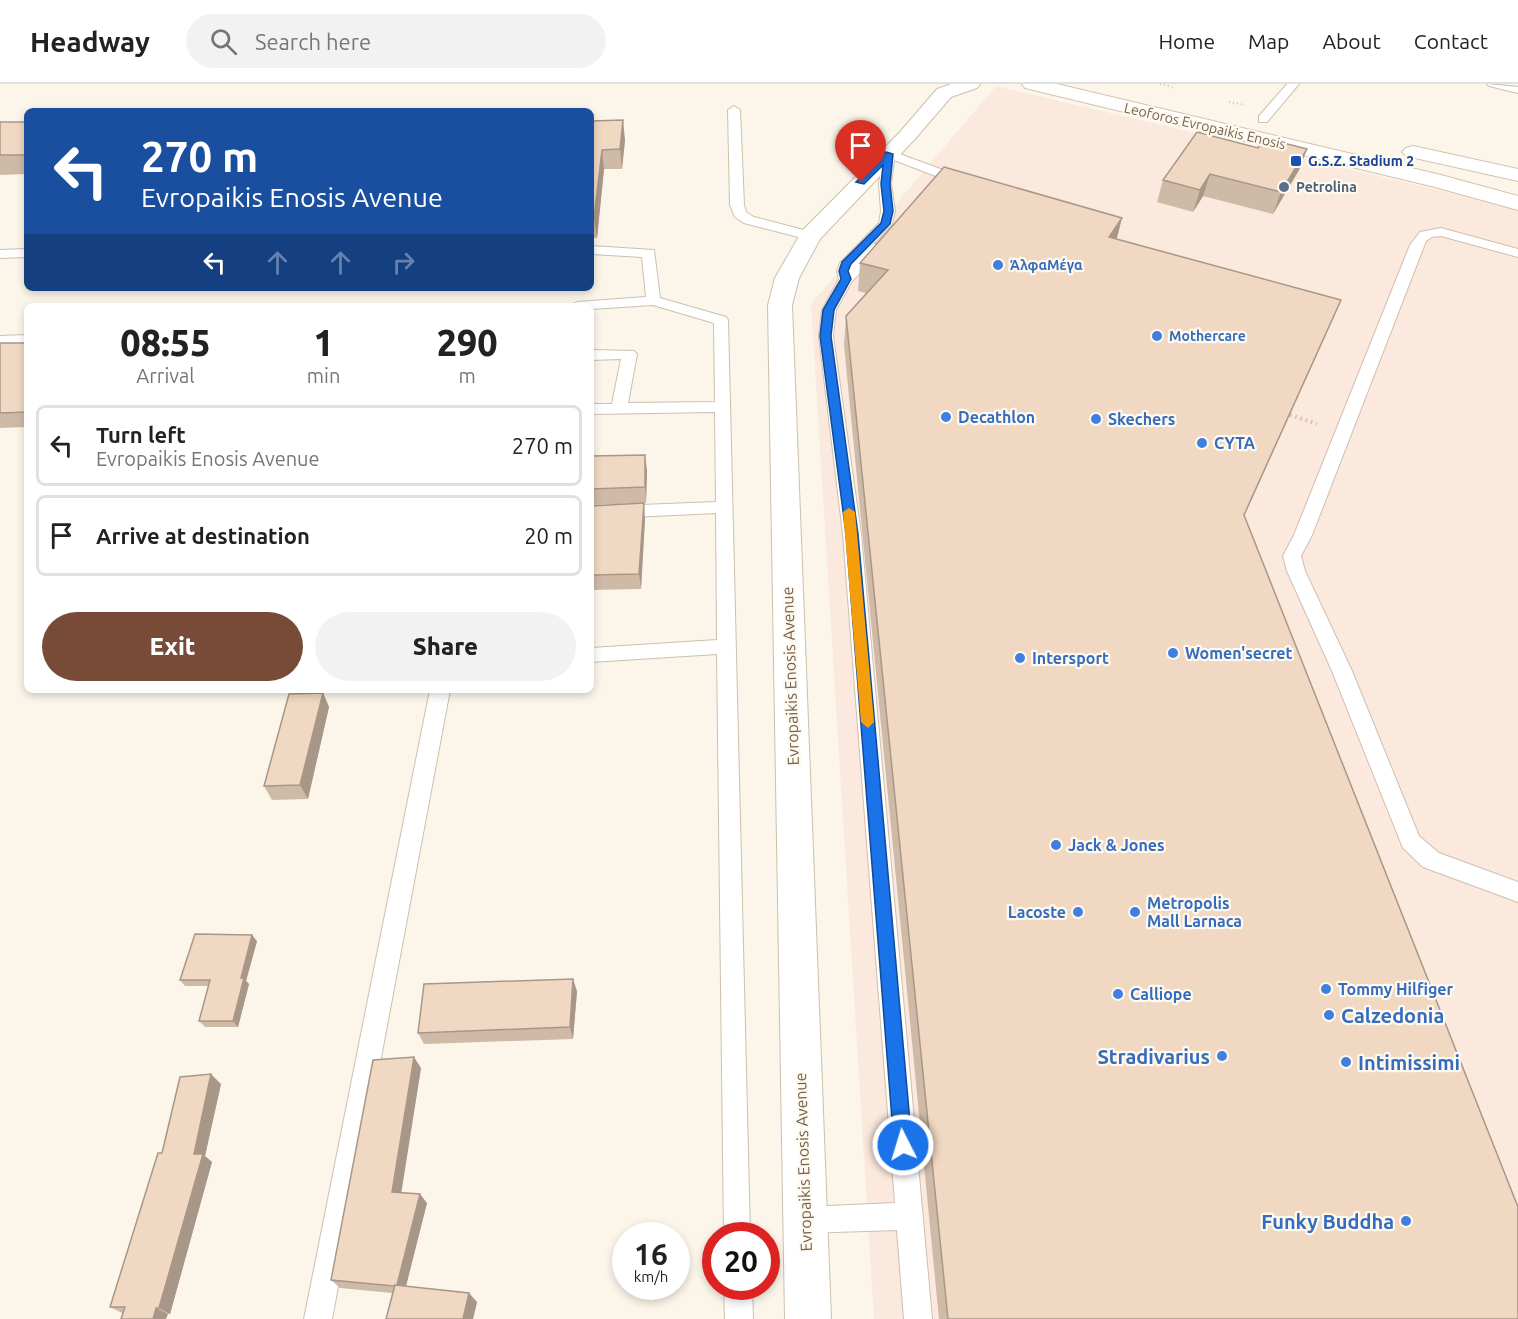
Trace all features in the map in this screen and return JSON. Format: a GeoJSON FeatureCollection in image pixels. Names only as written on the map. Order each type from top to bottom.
{"type":"FeatureCollection","features":[{"type":"Feature","properties":{"kind":"street","name":"Leoforos Evropaikis Enosis"},"geometry":{"type":"LineString","coordinates":[[1032,84],[1441,182],[1518,203]]}},
{"type":"Feature","properties":{"kind":"street","name":"Leoforos Evropaikis Enosis"},"geometry":{"type":"LineString","coordinates":[[1113,84],[1205,105]]}},
{"type":"Feature","properties":{"kind":"street","name":"Evropaikis Enosis Avenue"},"geometry":{"type":"LineString","coordinates":[[808,1319],[780,305],[787,278],[810,236],[953,87]]}},
{"type":"Feature","properties":{"kind":"street","name":"Leoforos Evropaikis Enosis"},"geometry":{"type":"LineString","coordinates":[[1240,113],[1286,124]]}},
{"type":"Feature","properties":{"kind":"street"},"geometry":{"type":"LineString","coordinates":[[1389,147],[1518,175]]}},
{"type":"Feature","properties":{"kind":"lane"},"geometry":{"type":"LineString","coordinates":[[1263,119],[1293,84]]}},
{"type":"Feature","properties":{"kind":"lane"},"geometry":{"type":"LineString","coordinates":[[1499,85],[1518,90]]}},
{"type":"Feature","properties":{"kind":"lane"},"geometry":{"type":"LineString","coordinates":[[734,110],[737,205],[740,214],[749,220],[810,236]]}},
{"type":"Feature","properties":{"kind":"lane"},"geometry":{"type":"LineString","coordinates":[[846,279],[844,271],[847,262],[885,224],[888,211],[885,184],[889,154],[928,171],[949,177],[925,201]]}},
{"type":"Feature","properties":{"kind":"lane"},"geometry":{"type":"LineString","coordinates":[[909,217],[846,279],[828,310],[826,336],[852,534],[918,1319]]}},
{"type":"Feature","properties":{"kind":"lane"},"geometry":{"type":"LineString","coordinates":[[1518,253],[1441,232],[1428,232],[1422,235],[1303,535],[1292,556],[1296,571],[1342,671],[1411,842],[1431,860],[1518,892]]}},
{"type":"Feature","properties":{"kind":"lane"},"geometry":{"type":"LineString","coordinates":[[594,250],[649,253],[653,302]]}},
{"type":"Feature","properties":{"kind":"lane"},"geometry":{"type":"LineString","coordinates":[[0,254],[24,253]]}},
{"type":"Feature","properties":{"kind":"lane"},"geometry":{"type":"LineString","coordinates":[[594,305],[653,302],[721,320],[737,1222]]}},
{"type":"Feature","properties":{"kind":"lane"},"geometry":{"type":"LineString","coordinates":[[0,340],[24,339]]}},
{"type":"Feature","properties":{"kind":"lane"},"geometry":{"type":"LineString","coordinates":[[594,355],[629,354],[619,408]]}},
{"type":"Feature","properties":{"kind":"lane"},"geometry":{"type":"LineString","coordinates":[[594,409],[723,407]]}},
{"type":"Feature","properties":{"kind":"lane"},"geometry":{"type":"LineString","coordinates":[[594,513],[724,507]]}},
{"type":"Feature","properties":{"kind":"lane"},"geometry":{"type":"LineString","coordinates":[[594,655],[727,646]]}},
{"type":"Feature","properties":{"kind":"lane"},"geometry":{"type":"LineString","coordinates":[[318,1319],[439,693]]}},
{"type":"Feature","properties":{"kind":"lane"},"geometry":{"type":"LineString","coordinates":[[805,1220],[909,1216]]}},
{"type":"Feature","properties":{"kind":"lane"},"geometry":{"type":"LineString","coordinates":[[738,1300],[739,1319]]}},
{"type":"Feature","properties":{"kind":"shaded area","name":"Metropolis Mall Larnaca"},"geometry":{"type":"Polygon","coordinates":[[[996,86],[1518,209],[1518,1319],[874,1319],[811,304],[996,86]]]}},
{"type":"Feature","properties":{"kind":"building"},"geometry":{"type":"Polygon","coordinates":[[[623,120],[620,149],[602,150],[594,218],[594,121],[623,120]]]}},
{"type":"Feature","properties":{"kind":"building"},"geometry":{"type":"Polygon","coordinates":[[[0,122],[24,122],[24,155],[0,155],[0,122]]]}},
{"type":"Feature","properties":{"kind":"building"},"geometry":{"type":"Polygon","coordinates":[[[1197,132],[1258,148],[1264,138],[1307,149],[1281,192],[1210,174],[1200,190],[1163,180],[1197,132]]]}},
{"type":"Feature","properties":{"kind":"building","name":"Metropolis Mall Larnaca"},"geometry":{"type":"Polygon","coordinates":[[[944,167],[1122,218],[1109,237],[1341,300],[1244,515],[1518,1207],[1518,1319],[948,1319],[846,316],[888,270],[860,263],[944,167]]]}},
{"type":"Feature","properties":{"kind":"building"},"geometry":{"type":"Polygon","coordinates":[[[0,343],[24,343],[24,412],[0,413],[0,343]]]}},
{"type":"Feature","properties":{"kind":"building"},"geometry":{"type":"Polygon","coordinates":[[[645,455],[645,487],[594,489],[594,456],[645,455]]]}},
{"type":"Feature","properties":{"kind":"building"},"geometry":{"type":"Polygon","coordinates":[[[644,503],[639,574],[594,575],[594,506],[644,503]]]}},
{"type":"Feature","properties":{"kind":"building"},"geometry":{"type":"Polygon","coordinates":[[[323,693],[300,785],[264,786],[289,694],[323,693]]]}},
{"type":"Feature","properties":{"kind":"building"},"geometry":{"type":"Polygon","coordinates":[[[195,934],[252,935],[233,1021],[199,1021],[210,980],[180,980],[195,934]]]}},
{"type":"Feature","properties":{"kind":"building"},"geometry":{"type":"Polygon","coordinates":[[[573,979],[570,1027],[418,1033],[424,984],[573,979]]]}},
{"type":"Feature","properties":{"kind":"building"},"geometry":{"type":"Polygon","coordinates":[[[414,1057],[392,1192],[420,1194],[397,1285],[331,1280],[373,1060],[414,1057]]]}},
{"type":"Feature","properties":{"kind":"building"},"geometry":{"type":"Polygon","coordinates":[[[211,1074],[194,1154],[203,1154],[159,1308],[156,1308],[153,1319],[121,1319],[125,1307],[110,1307],[158,1153],[162,1153],[180,1077],[211,1074]]]}},
{"type":"Feature","properties":{"kind":"building"},"geometry":{"type":"Polygon","coordinates":[[[395,1285],[469,1293],[463,1319],[386,1319],[395,1285]]]}},
{"type":"Feature","properties":{"kind":"slow traffic"},"geometry":{"type":"LineString","coordinates":[[849,512],[868,722]]}},
{"type":"Feature","properties":{"kind":"place","name":"G.S.Z. Stadium 2"},"geometry":{"type":"Point","coordinates":[1296,161]}},
{"type":"Feature","properties":{"kind":"place","name":"Petrolina"},"geometry":{"type":"Point","coordinates":[1284,187]}},
{"type":"Feature","properties":{"kind":"place","name":"ΆλφαΜέγα"},"geometry":{"type":"Point","coordinates":[998,265]}},
{"type":"Feature","properties":{"kind":"place","name":"Mothercare"},"geometry":{"type":"Point","coordinates":[1157,336]}},
{"type":"Feature","properties":{"kind":"place","name":"Decathlon"},"geometry":{"type":"Point","coordinates":[946,417]}},
{"type":"Feature","properties":{"kind":"place","name":"Skechers"},"geometry":{"type":"Point","coordinates":[1096,419]}},
{"type":"Feature","properties":{"kind":"place","name":"CYTA"},"geometry":{"type":"Point","coordinates":[1202,443]}},
{"type":"Feature","properties":{"kind":"place","name":"Women'secret"},"geometry":{"type":"Point","coordinates":[1173,653]}},
{"type":"Feature","properties":{"kind":"place","name":"Intersport"},"geometry":{"type":"Point","coordinates":[1020,658]}},
{"type":"Feature","properties":{"kind":"place","name":"Jack & Jones"},"geometry":{"type":"Point","coordinates":[1056,845]}},
{"type":"Feature","properties":{"kind":"place","name":"Lacoste"},"geometry":{"type":"Point","coordinates":[1078,912]}},
{"type":"Feature","properties":{"kind":"place","name":"Metropolis Mall Larnaca"},"geometry":{"type":"Point","coordinates":[1135,912]}},
{"type":"Feature","properties":{"kind":"place","name":"Tommy Hilfiger"},"geometry":{"type":"Point","coordinates":[1326,989]}},
{"type":"Feature","properties":{"kind":"place","name":"Calliope"},"geometry":{"type":"Point","coordinates":[1118,994]}},
{"type":"Feature","properties":{"kind":"place","name":"Calzedonia"},"geometry":{"type":"Point","coordinates":[1329,1015]}},
{"type":"Feature","properties":{"kind":"place","name":"Stradivarius"},"geometry":{"type":"Point","coordinates":[1222,1056]}},
{"type":"Feature","properties":{"kind":"place","name":"Intimissimi"},"geometry":{"type":"Point","coordinates":[1346,1062]}},
{"type":"Feature","properties":{"kind":"place","name":"Funky Buddha"},"geometry":{"type":"Point","coordinates":[1406,1221]}},
{"type":"Feature","properties":{"kind":"route"},"geometry":{"type":"LineString","coordinates":[[861,182],[889,154],[885,184],[888,211],[885,224],[847,262],[844,271],[846,279],[828,310],[826,336],[852,534],[903,1145]]}}]}
